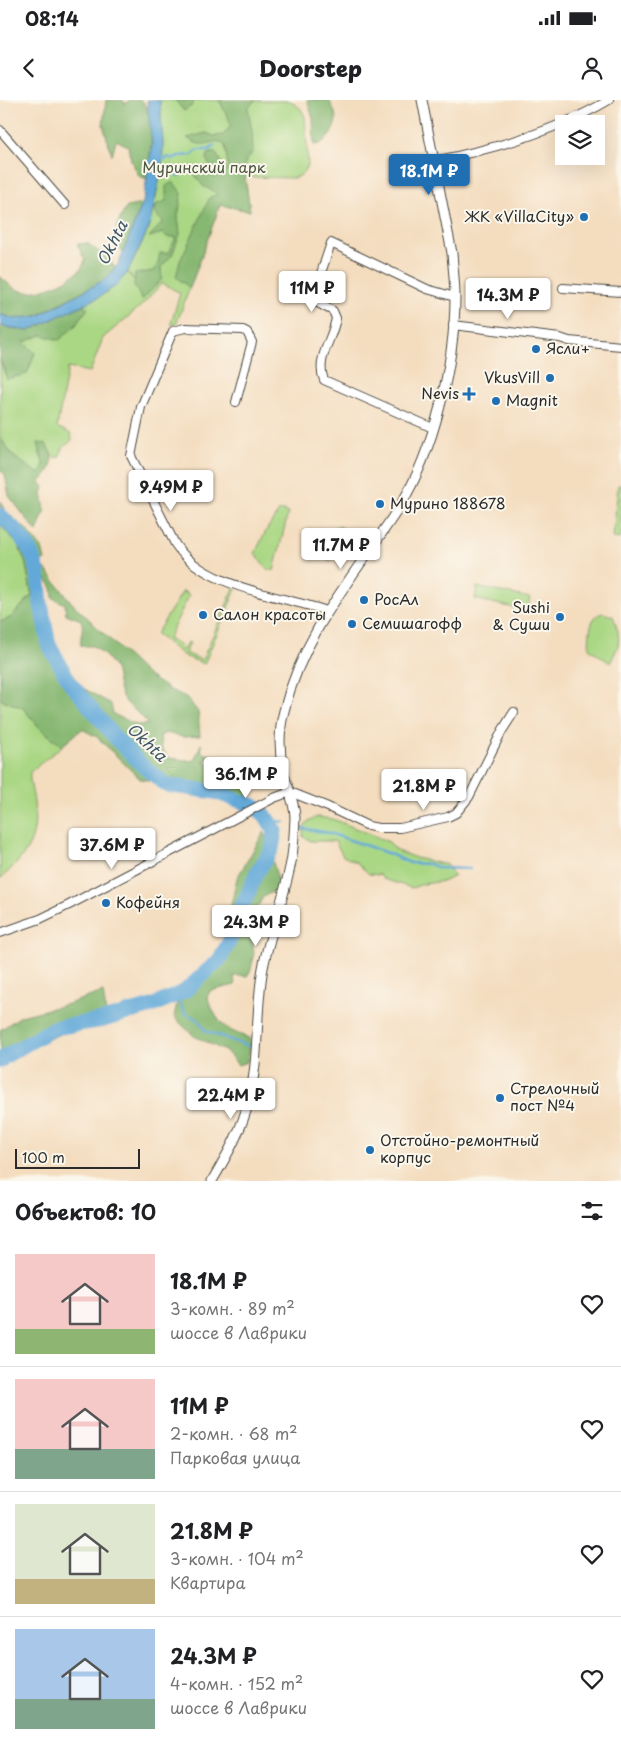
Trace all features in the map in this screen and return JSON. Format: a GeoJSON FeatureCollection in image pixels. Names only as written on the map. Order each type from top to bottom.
{"type":"FeatureCollection","features":[{"type":"Feature","properties":{"kind":"street"},"geometry":{"type":"LineString","coordinates":[[212,1181],[243,1122],[250,1099],[256,1060],[263,968],[288,875],[294,837],[295,816],[279,745],[283,712],[303,656],[327,612],[405,497],[427,449],[445,387],[455,297],[452,253],[422,100]]}},
{"type":"Feature","properties":{"kind":"street"},"geometry":{"type":"LineString","coordinates":[[434,161],[465,155],[539,132],[590,111],[609,100]]}},
{"type":"Feature","properties":{"kind":"street"},"geometry":{"type":"LineString","coordinates":[[0,130],[65,205]]}},
{"type":"Feature","properties":{"kind":"street"},"geometry":{"type":"LineString","coordinates":[[433,428],[324,380],[320,371],[336,318],[333,311],[312,300],[331,243],[427,289],[455,297]]}},
{"type":"Feature","properties":{"kind":"street"},"geometry":{"type":"LineString","coordinates":[[563,288],[621,292]]}},
{"type":"Feature","properties":{"kind":"street"},"geometry":{"type":"LineString","coordinates":[[453,325],[621,346]]}},
{"type":"Feature","properties":{"kind":"street"},"geometry":{"type":"LineString","coordinates":[[236,402],[252,342],[251,336],[243,330],[185,328],[173,331],[141,407],[130,456],[180,552],[207,574],[227,583],[327,612]]}},
{"type":"Feature","properties":{"kind":"street"},"geometry":{"type":"LineString","coordinates":[[0,933],[40,920],[229,821],[290,792],[368,826],[378,828],[400,828],[448,817],[462,808],[469,797],[514,712]]}},
{"type":"Feature","properties":{"kind":"green space"},"geometry":{"type":"Polygon","coordinates":[[[106,100],[123,100],[125,104],[129,100],[142,100],[147,109],[151,129],[151,149],[147,179],[139,176],[131,160],[128,146],[116,140],[112,155],[103,125],[106,100]]]}},
{"type":"Feature","properties":{"kind":"green space","name":"Муринский парк"},"geometry":{"type":"Polygon","coordinates":[[[160,100],[291,101],[301,109],[305,117],[308,165],[301,175],[295,178],[245,177],[250,211],[220,205],[176,325],[171,324],[180,293],[162,283],[141,306],[103,338],[90,372],[68,368],[57,427],[71,434],[72,440],[63,448],[59,457],[53,457],[46,444],[39,452],[44,465],[39,474],[14,457],[0,438],[0,360],[3,365],[24,342],[41,335],[75,326],[88,308],[83,305],[107,292],[127,273],[134,280],[128,272],[149,228],[162,168],[163,144],[160,100]]]}},
{"type":"Feature","properties":{"kind":"green space"},"geometry":{"type":"Polygon","coordinates":[[[175,100],[194,100],[193,105],[184,111],[175,100]]]}},
{"type":"Feature","properties":{"kind":"green space"},"geometry":{"type":"Polygon","coordinates":[[[219,100],[255,100],[248,108],[253,151],[245,163],[250,211],[220,205],[190,288],[176,277],[180,261],[210,197],[217,195],[203,186],[195,175],[198,171],[207,172],[214,177],[217,176],[217,172],[210,166],[207,160],[208,154],[215,152],[221,162],[223,173],[228,166],[225,145],[217,141],[198,144],[187,138],[206,133],[214,136],[223,135],[231,126],[219,100]]]}},
{"type":"Feature","properties":{"kind":"green space"},"geometry":{"type":"Polygon","coordinates":[[[307,100],[329,100],[336,117],[334,128],[329,136],[322,142],[314,145],[313,118],[307,100]]]}},
{"type":"Feature","properties":{"kind":"green space"},"geometry":{"type":"Polygon","coordinates":[[[173,182],[182,193],[178,216],[180,234],[172,255],[161,267],[162,279],[142,300],[134,285],[135,274],[153,271],[158,264],[160,253],[169,253],[176,237],[167,237],[163,233],[149,237],[163,222],[157,216],[155,210],[157,204],[166,201],[166,186],[173,182]]]}},
{"type":"Feature","properties":{"kind":"green space"},"geometry":{"type":"Polygon","coordinates":[[[142,204],[123,252],[116,241],[118,224],[127,207],[142,204]]]}},
{"type":"Feature","properties":{"kind":"green space"},"geometry":{"type":"Polygon","coordinates":[[[87,243],[108,258],[115,268],[106,279],[36,316],[14,319],[0,314],[0,276],[7,283],[22,291],[36,291],[53,286],[81,269],[85,260],[77,244],[87,243]]]}},
{"type":"Feature","properties":{"kind":"green space"},"geometry":{"type":"Polygon","coordinates":[[[83,305],[88,308],[75,326],[59,340],[41,335],[24,342],[35,353],[27,374],[7,379],[0,360],[0,326],[28,331],[83,305]]]}},
{"type":"Feature","properties":{"kind":"green space"},"geometry":{"type":"Polygon","coordinates":[[[0,438],[14,457],[39,474],[44,465],[38,443],[46,444],[51,455],[52,464],[40,482],[44,487],[42,493],[45,510],[37,532],[9,496],[5,474],[0,470],[0,438]]]}},
{"type":"Feature","properties":{"kind":"green space"},"geometry":{"type":"Polygon","coordinates":[[[618,485],[621,485],[621,539],[613,538],[618,485]]]}},
{"type":"Feature","properties":{"kind":"green space"},"geometry":{"type":"Polygon","coordinates":[[[0,501],[8,517],[24,527],[42,548],[45,560],[40,562],[72,603],[147,675],[170,690],[186,697],[198,712],[200,736],[183,737],[166,733],[160,736],[162,749],[168,758],[194,761],[201,744],[202,753],[215,756],[203,761],[245,780],[249,786],[246,797],[224,790],[140,779],[97,737],[82,729],[62,746],[40,728],[23,708],[0,699],[0,622],[10,618],[32,596],[25,561],[18,545],[0,525],[0,501]],[[42,572],[37,597],[43,622],[49,623],[53,643],[76,684],[111,704],[113,714],[137,725],[148,724],[123,698],[115,669],[110,661],[95,647],[81,646],[81,620],[66,614],[65,604],[53,598],[52,588],[42,572]]]}},
{"type":"Feature","properties":{"kind":"green space"},"geometry":{"type":"Polygon","coordinates":[[[280,510],[288,513],[274,571],[267,569],[255,553],[267,529],[280,510]]]}},
{"type":"Feature","properties":{"kind":"green space"},"geometry":{"type":"Polygon","coordinates":[[[0,525],[15,540],[22,552],[32,595],[10,618],[0,622],[0,525]]]}},
{"type":"Feature","properties":{"kind":"green space"},"geometry":{"type":"Polygon","coordinates":[[[339,526],[350,533],[349,535],[342,531],[335,544],[341,548],[331,561],[327,558],[335,527],[339,526]]]}},
{"type":"Feature","properties":{"kind":"green space"},"geometry":{"type":"Polygon","coordinates":[[[477,587],[530,598],[527,611],[475,599],[477,587]]]}},
{"type":"Feature","properties":{"kind":"green space"},"geometry":{"type":"Polygon","coordinates":[[[234,588],[236,589],[204,664],[184,656],[156,634],[183,591],[189,595],[168,639],[181,646],[180,648],[183,650],[188,642],[190,643],[185,653],[202,660],[234,588]]]}},
{"type":"Feature","properties":{"kind":"green space"},"geometry":{"type":"Polygon","coordinates":[[[603,613],[613,616],[619,640],[610,663],[589,648],[592,622],[598,615],[603,613]]]}},
{"type":"Feature","properties":{"kind":"green space"},"geometry":{"type":"Polygon","coordinates":[[[0,699],[23,708],[40,728],[62,746],[30,772],[35,815],[32,837],[29,846],[18,862],[0,879],[0,699]]]}},
{"type":"Feature","properties":{"kind":"green space"},"geometry":{"type":"Polygon","coordinates":[[[318,817],[333,819],[389,842],[397,851],[416,858],[447,865],[454,876],[445,881],[423,884],[412,888],[383,879],[380,875],[369,874],[356,862],[343,856],[335,841],[311,841],[303,837],[306,824],[318,817]]]}},
{"type":"Feature","properties":{"kind":"green space"},"geometry":{"type":"Polygon","coordinates":[[[264,832],[277,876],[276,890],[263,897],[249,923],[254,952],[251,970],[247,976],[234,976],[235,985],[210,991],[207,997],[222,1024],[232,1031],[249,1038],[251,1044],[247,1062],[238,1065],[227,1052],[194,1036],[174,1017],[181,985],[220,955],[237,878],[264,832]]]}},
{"type":"Feature","properties":{"kind":"green space"},"geometry":{"type":"Polygon","coordinates":[[[103,992],[106,1013],[14,1055],[0,1068],[0,1030],[21,1016],[68,1004],[103,992]]]}},
{"type":"Feature","properties":{"kind":"water"},"geometry":{"type":"Polygon","coordinates":[[[147,100],[160,100],[163,144],[162,168],[149,228],[127,273],[116,286],[99,297],[28,331],[1,326],[0,314],[14,319],[38,316],[106,279],[119,263],[143,202],[152,145],[147,100]]]}},
{"type":"Feature","properties":{"kind":"waterway"},"geometry":{"type":"LineString","coordinates":[[162,159],[192,155],[198,150],[209,150],[215,145]]}},
{"type":"Feature","properties":{"kind":"waterway"},"geometry":{"type":"LineString","coordinates":[[162,168],[171,169],[179,176]]}},
{"type":"Feature","properties":{"kind":"waterway","name":"Okhta"},"geometry":{"type":"LineString","coordinates":[[0,515],[15,529],[34,559],[38,572],[41,605],[49,645],[71,684],[118,741],[143,766],[167,785],[215,792],[254,806],[265,815],[275,831],[272,849],[256,874],[233,923],[230,940],[220,959],[185,991],[152,1006],[103,1020],[54,1028],[0,1061]]}},
{"type":"Feature","properties":{"kind":"waterway"},"geometry":{"type":"LineString","coordinates":[[271,823],[285,822]]}},
{"type":"Feature","properties":{"kind":"waterway"},"geometry":{"type":"LineString","coordinates":[[301,828],[329,833],[410,863],[429,864],[440,868],[470,869]]}},
{"type":"Feature","properties":{"kind":"waterway"},"geometry":{"type":"LineString","coordinates":[[175,996],[185,1013],[198,1020],[206,1031],[248,1046]]}},
{"type":"Feature","properties":{"kind":"place","name":"ЖК «VillaCity»"},"geometry":{"type":"Point","coordinates":[584,217]}},
{"type":"Feature","properties":{"kind":"place","name":"Ясли+"},"geometry":{"type":"Point","coordinates":[536,349]}},
{"type":"Feature","properties":{"kind":"place","name":"VkusVill"},"geometry":{"type":"Point","coordinates":[550,378]}},
{"type":"Feature","properties":{"kind":"place","name":"Nevis"},"geometry":{"type":"Point","coordinates":[469,394]}},
{"type":"Feature","properties":{"kind":"place","name":"Magnit"},"geometry":{"type":"Point","coordinates":[496,401]}},
{"type":"Feature","properties":{"kind":"place","name":"Мурино 188678"},"geometry":{"type":"Point","coordinates":[380,504]}},
{"type":"Feature","properties":{"kind":"place","name":"РосАл"},"geometry":{"type":"Point","coordinates":[364,600]}},
{"type":"Feature","properties":{"kind":"place","name":"Салон красоты"},"geometry":{"type":"Point","coordinates":[203,615]}},
{"type":"Feature","properties":{"kind":"place","name":"Sushi & Суши"},"geometry":{"type":"Point","coordinates":[560,617]}},
{"type":"Feature","properties":{"kind":"place","name":"Семишагофф"},"geometry":{"type":"Point","coordinates":[352,624]}},
{"type":"Feature","properties":{"kind":"place","name":"Кофейня"},"geometry":{"type":"Point","coordinates":[106,903]}},
{"type":"Feature","properties":{"kind":"place","name":"Стрелочный пост №4"},"geometry":{"type":"Point","coordinates":[500,1098]}},
{"type":"Feature","properties":{"kind":"place","name":"Отстойно-ремонтный корпус"},"geometry":{"type":"Point","coordinates":[370,1150]}}]}
